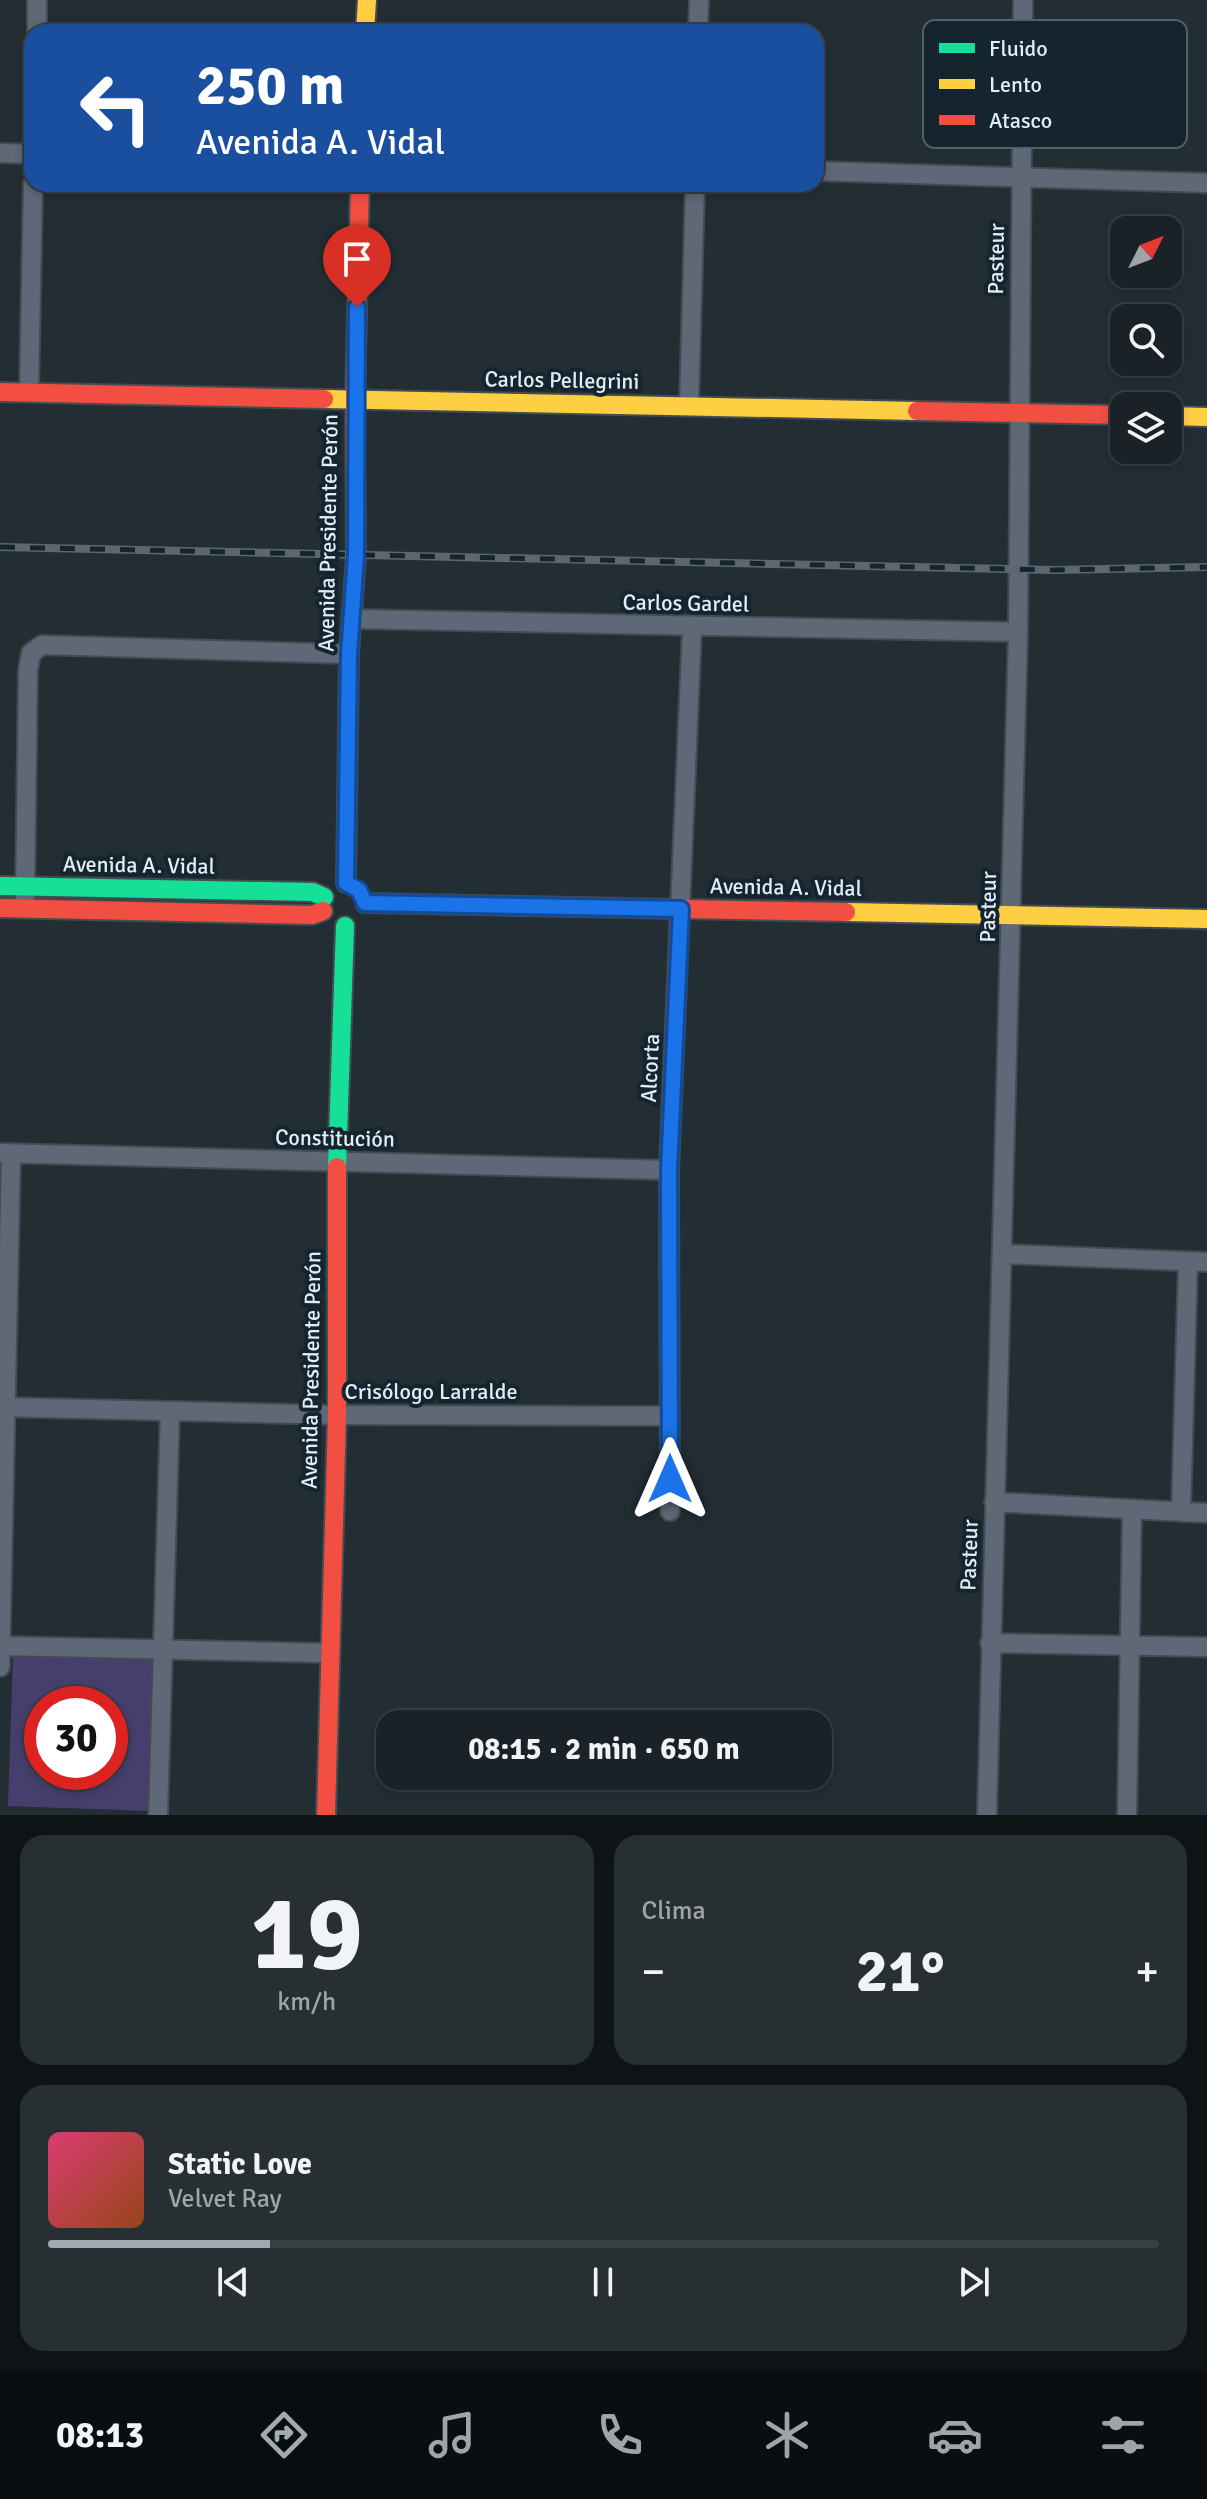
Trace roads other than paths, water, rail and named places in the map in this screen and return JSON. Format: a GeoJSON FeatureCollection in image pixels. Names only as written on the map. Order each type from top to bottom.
{"type":"FeatureCollection","features":[{"type":"Feature","properties":{"kind":"main road"},"geometry":{"type":"LineString","coordinates":[[366,24],[367,0]]}},
{"type":"Feature","properties":{"kind":"main road","name":"Avenida Presidente Perón"},"geometry":{"type":"LineString","coordinates":[[346,883],[360,192]]}},
{"type":"Feature","properties":{"kind":"main road","name":"Carlos Pellegrini"},"geometry":{"type":"LineString","coordinates":[[0,392],[1110,415]]}},
{"type":"Feature","properties":{"kind":"main road"},"geometry":{"type":"LineString","coordinates":[[1182,416],[1207,417]]}},
{"type":"Feature","properties":{"kind":"main road"},"geometry":{"type":"LineString","coordinates":[[346,883],[359,890],[365,903],[360,919],[345,926],[332,922],[323,904],[335,885],[346,883]]}},
{"type":"Feature","properties":{"kind":"main road","name":"Avenida A. Vidal"},"geometry":{"type":"LineString","coordinates":[[0,886],[313,892],[323,904],[312,915],[0,908]]}},
{"type":"Feature","properties":{"kind":"main road","name":"Avenida A. Vidal"},"geometry":{"type":"LineString","coordinates":[[365,903],[1207,919]]}},
{"type":"Feature","properties":{"kind":"main road","name":"Avenida Presidente Perón"},"geometry":{"type":"LineString","coordinates":[[326,1815],[337,1415],[337,1163],[345,926]]}},
{"type":"Feature","properties":{"kind":"street"},"geometry":{"type":"LineString","coordinates":[[37,0],[37,24]]}},
{"type":"Feature","properties":{"kind":"street"},"geometry":{"type":"LineString","coordinates":[[698,24],[699,0]]}},
{"type":"Feature","properties":{"kind":"street","name":"Pasteur"},"geometry":{"type":"LineString","coordinates":[[1023,0],[1023,20]]}},
{"type":"Feature","properties":{"kind":"street","name":"Pasteur"},"geometry":{"type":"LineString","coordinates":[[987,1815],[1018,632],[1022,148]]}},
{"type":"Feature","properties":{"kind":"street"},"geometry":{"type":"LineString","coordinates":[[0,153],[24,154]]}},
{"type":"Feature","properties":{"kind":"street"},"geometry":{"type":"LineString","coordinates":[[824,171],[1207,183]]}},
{"type":"Feature","properties":{"kind":"street"},"geometry":{"type":"LineString","coordinates":[[29,392],[33,192]]}},
{"type":"Feature","properties":{"kind":"street"},"geometry":{"type":"LineString","coordinates":[[689,406],[695,192]]}},
{"type":"Feature","properties":{"kind":"street","name":"Carlos Gardel"},"geometry":{"type":"LineString","coordinates":[[353,619],[1018,632]]}},
{"type":"Feature","properties":{"kind":"street","name":"Alcorta"},"geometry":{"type":"LineString","coordinates":[[670,1511],[669,1170],[692,627]]}},
{"type":"Feature","properties":{"kind":"street"},"geometry":{"type":"LineString","coordinates":[[25,909],[28,670],[31,653],[42,645],[349,654]]}},
{"type":"Feature","properties":{"kind":"street"},"geometry":{"type":"LineString","coordinates":[[0,1667],[6,1153]]}},
{"type":"Feature","properties":{"kind":"street","name":"Constitución"},"geometry":{"type":"LineString","coordinates":[[6,1153],[669,1170]]}},
{"type":"Feature","properties":{"kind":"street"},"geometry":{"type":"LineString","coordinates":[[1002,1254],[1198,1261],[1181,1512]]}},
{"type":"Feature","properties":{"kind":"street","name":"Crisólogo Larralde"},"geometry":{"type":"LineString","coordinates":[[3,1407],[337,1415],[670,1416]]}},
{"type":"Feature","properties":{"kind":"street"},"geometry":{"type":"LineString","coordinates":[[158,1815],[170,1411]]}},
{"type":"Feature","properties":{"kind":"street"},"geometry":{"type":"LineString","coordinates":[[994,1502],[1207,1513]]}},
{"type":"Feature","properties":{"kind":"street"},"geometry":{"type":"LineString","coordinates":[[1127,1815],[1132,1510]]}},
{"type":"Feature","properties":{"kind":"street"},"geometry":{"type":"LineString","coordinates":[[990,1643],[1207,1647]]}},
{"type":"Feature","properties":{"kind":"street"},"geometry":{"type":"LineString","coordinates":[[0,1646],[329,1653]]}},
{"type":"Feature","properties":{"kind":"railway"},"geometry":{"type":"LineString","coordinates":[[0,547],[1054,570],[1207,567]]}}]}
